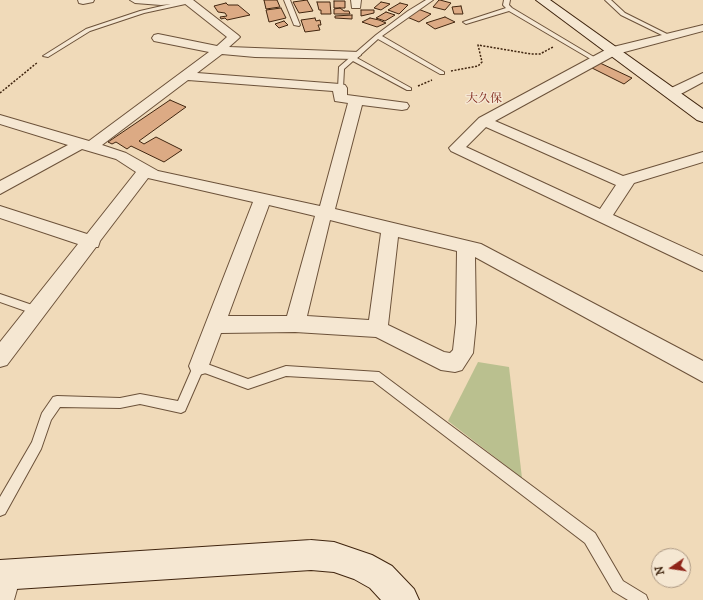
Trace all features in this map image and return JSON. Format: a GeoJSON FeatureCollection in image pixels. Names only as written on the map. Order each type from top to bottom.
{"type":"FeatureCollection","features":[{"type":"Feature","properties":{"kind":"street"},"geometry":{"type":"LineString","coordinates":[[0,188],[86,145],[185,76],[234,37],[187,1],[136,0]]}},
{"type":"Feature","properties":{"kind":"street"},"geometry":{"type":"LineString","coordinates":[[542,0],[699,112]]}},
{"type":"Feature","properties":{"kind":"street"},"geometry":{"type":"LineString","coordinates":[[703,28],[613,51],[484,121],[456,148],[703,264]]}},
{"type":"Feature","properties":{"kind":"street"},"geometry":{"type":"LineString","coordinates":[[158,38],[219,50],[255,53],[353,56]]}},
{"type":"Feature","properties":{"kind":"street"},"geometry":{"type":"LineString","coordinates":[[185,76],[340,88],[340,98],[402,106]]}},
{"type":"Feature","properties":{"kind":"street"},"geometry":{"type":"LineString","coordinates":[[672,93],[703,77]]}},
{"type":"Feature","properties":{"kind":"street"},"geometry":{"type":"LineString","coordinates":[[295,324],[356,100]]}},
{"type":"Feature","properties":{"kind":"street"},"geometry":{"type":"LineString","coordinates":[[0,119],[122,156],[154,175],[263,198],[475,249],[703,372]]}},
{"type":"Feature","properties":{"kind":"street"},"geometry":{"type":"LineString","coordinates":[[484,121],[626,183]]}},
{"type":"Feature","properties":{"kind":"street"},"geometry":{"type":"LineString","coordinates":[[603,217],[627,180],[703,157]]}},
{"type":"Feature","properties":{"kind":"street"},"geometry":{"type":"LineString","coordinates":[[0,358],[92,242],[145,171]]}},
{"type":"Feature","properties":{"kind":"street"},"geometry":{"type":"LineString","coordinates":[[199,366],[263,198]]}},
{"type":"Feature","properties":{"kind":"street"},"geometry":{"type":"LineString","coordinates":[[0,212],[92,242]]}},
{"type":"Feature","properties":{"kind":"street"},"geometry":{"type":"LineString","coordinates":[[378,329],[390,228]]}},
{"type":"Feature","properties":{"kind":"street"},"geometry":{"type":"LineString","coordinates":[[215,325],[295,324],[378,329],[441,360],[455,362],[463,353],[464,345],[466,322],[466,248]]}},
{"type":"Feature","properties":{"kind":"street"},"geometry":{"type":"LineString","coordinates":[[3,583],[311,555],[334,557],[361,566],[381,577],[403,600]]}},
{"type":"Feature","properties":{"kind":"lane"},"geometry":{"type":"LineString","coordinates":[[287,0],[297,25]]}},
{"type":"Feature","properties":{"kind":"lane"},"geometry":{"type":"LineString","coordinates":[[340,88],[341,68],[353,56],[410,12],[430,0]]}},
{"type":"Feature","properties":{"kind":"lane"},"geometry":{"type":"LineString","coordinates":[[507,0],[506,5],[510,8],[596,60]]}},
{"type":"Feature","properties":{"kind":"lane"},"geometry":{"type":"LineString","coordinates":[[608,0],[623,14],[670,37]]}},
{"type":"Feature","properties":{"kind":"lane"},"geometry":{"type":"LineString","coordinates":[[46,56],[88,30],[142,12],[187,1]]}},
{"type":"Feature","properties":{"kind":"lane"},"geometry":{"type":"LineString","coordinates":[[466,22],[510,8]]}},
{"type":"Feature","properties":{"kind":"lane"},"geometry":{"type":"LineString","coordinates":[[378,36],[442,73]]}},
{"type":"Feature","properties":{"kind":"lane"},"geometry":{"type":"LineString","coordinates":[[353,56],[409,89]]}},
{"type":"Feature","properties":{"kind":"lane"},"geometry":{"type":"LineString","coordinates":[[0,298],[37,311]]}},
{"type":"Feature","properties":{"kind":"lane"},"geometry":{"type":"LineString","coordinates":[[0,509],[38,445],[46,417],[56,401],[120,403],[140,399],[181,407],[199,366],[248,384],[286,371],[375,376],[590,538],[618,586],[641,600]]}},
{"type":"Feature","properties":{"kind":"path"},"geometry":{"type":"LineString","coordinates":[[409,89],[427,83],[442,73],[478,66],[482,62],[478,45],[513,52],[540,54],[566,42]]}},
{"type":"Feature","properties":{"kind":"path"},"geometry":{"type":"LineString","coordinates":[[0,93],[46,56]]}},
{"type":"Feature","properties":{"kind":"green space"},"geometry":{"type":"Polygon","coordinates":[[[478,362],[509,367],[522,478],[448,421],[478,362]]]}},
{"type":"Feature","properties":{"kind":"building"},"geometry":{"type":"Polygon","coordinates":[[[264,0],[277,0],[280,7],[266,9],[264,0]]]}},
{"type":"Feature","properties":{"kind":"building"},"geometry":{"type":"Polygon","coordinates":[[[307,0],[313,11],[299,13],[293,2],[307,0]]]}},
{"type":"Feature","properties":{"kind":"building"},"geometry":{"type":"Polygon","coordinates":[[[439,0],[451,3],[445,10],[433,7],[439,0]]]}},
{"type":"Feature","properties":{"kind":"building"},"geometry":{"type":"Polygon","coordinates":[[[334,1],[345,1],[345,8],[334,8],[334,1]]]}},
{"type":"Feature","properties":{"kind":"building"},"geometry":{"type":"Polygon","coordinates":[[[317,2],[330,2],[331,14],[321,14],[321,10],[319,10],[317,2]]]}},
{"type":"Feature","properties":{"kind":"building"},"geometry":{"type":"Polygon","coordinates":[[[381,2],[390,4],[381,10],[374,8],[381,2]]]}},
{"type":"Feature","properties":{"kind":"building"},"geometry":{"type":"Polygon","coordinates":[[[226,3],[228,5],[238,5],[250,15],[227,20],[225,18],[221,19],[220,17],[227,16],[225,13],[218,12],[214,6],[226,3]]]}},
{"type":"Feature","properties":{"kind":"building"},"geometry":{"type":"Polygon","coordinates":[[[400,3],[408,5],[399,14],[388,10],[400,3]]]}},
{"type":"Feature","properties":{"kind":"building"},"geometry":{"type":"Polygon","coordinates":[[[461,6],[463,14],[454,14],[452,7],[461,6]]]}},
{"type":"Feature","properties":{"kind":"building"},"geometry":{"type":"Polygon","coordinates":[[[281,8],[286,18],[269,22],[266,10],[281,8]]]}},
{"type":"Feature","properties":{"kind":"building"},"geometry":{"type":"Polygon","coordinates":[[[340,8],[344,11],[349,11],[350,14],[334,14],[334,9],[340,8]]]}},
{"type":"Feature","properties":{"kind":"building"},"geometry":{"type":"Polygon","coordinates":[[[418,9],[431,14],[419,22],[407,17],[418,9]]]}},
{"type":"Feature","properties":{"kind":"building"},"geometry":{"type":"Polygon","coordinates":[[[361,10],[374,10],[374,13],[361,16],[361,10]]]}},
{"type":"Feature","properties":{"kind":"building"},"geometry":{"type":"Polygon","coordinates":[[[386,12],[395,15],[385,21],[376,18],[386,12]]]}},
{"type":"Feature","properties":{"kind":"building"},"geometry":{"type":"Polygon","coordinates":[[[352,15],[352,19],[335,18],[335,16],[352,15]]]}},
{"type":"Feature","properties":{"kind":"building"},"geometry":{"type":"Polygon","coordinates":[[[445,17],[455,22],[435,29],[426,23],[445,17]]]}},
{"type":"Feature","properties":{"kind":"building"},"geometry":{"type":"Polygon","coordinates":[[[315,18],[316,21],[320,20],[321,25],[318,25],[320,30],[305,32],[301,20],[315,18]]]}},
{"type":"Feature","properties":{"kind":"building"},"geometry":{"type":"Polygon","coordinates":[[[370,18],[386,23],[377,27],[362,22],[370,18]]]}},
{"type":"Feature","properties":{"kind":"building"},"geometry":{"type":"Polygon","coordinates":[[[284,21],[288,25],[279,28],[275,24],[284,21]]]}},
{"type":"Feature","properties":{"kind":"building"},"geometry":{"type":"Polygon","coordinates":[[[600,63],[632,78],[624,84],[592,68],[600,63]]]}},
{"type":"Feature","properties":{"kind":"building"},"geometry":{"type":"Polygon","coordinates":[[[170,100],[186,107],[139,141],[144,144],[156,137],[182,150],[164,162],[131,146],[127,149],[116,142],[112,144],[108,142],[170,100]]]}},
{"type":"Feature","properties":{"kind":"district","name":"大久保"},"geometry":{"type":"Point","coordinates":[484,100]}}]}
